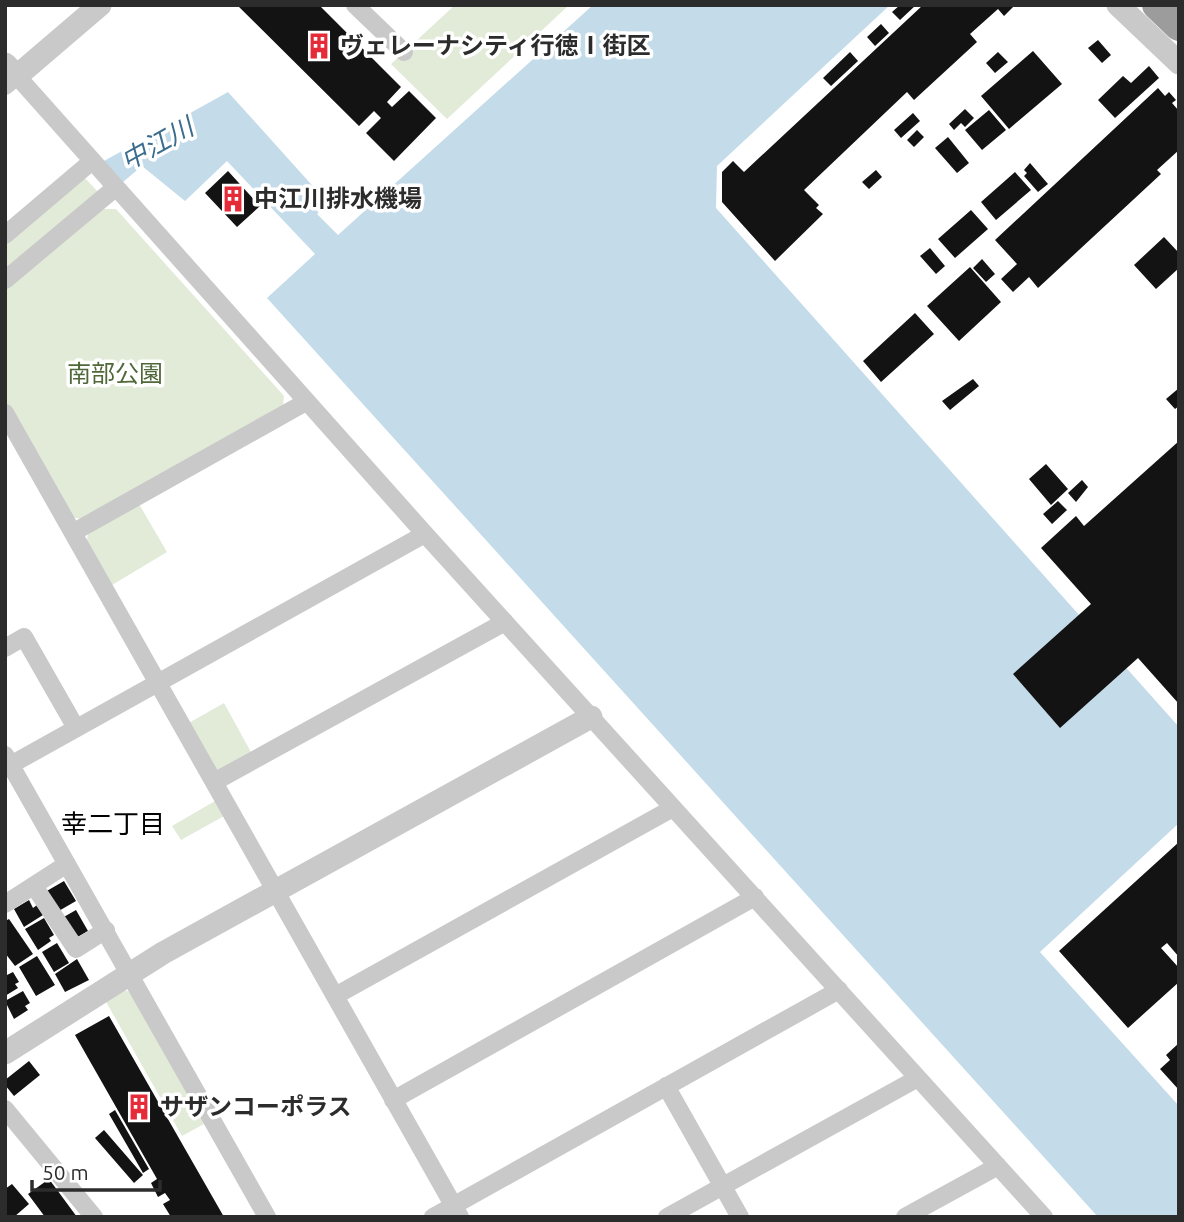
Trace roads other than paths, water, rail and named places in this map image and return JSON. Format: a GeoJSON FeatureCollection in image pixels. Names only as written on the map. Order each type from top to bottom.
{"type":"FeatureCollection","features":[{"type":"Feature","properties":{"kind":"highway"},"geometry":{"type":"LineString","coordinates":[[1157,5],[1179,26]]}},
{"type":"Feature","properties":{"kind":"street"},"geometry":{"type":"LineString","coordinates":[[100,5],[9,75],[115,188],[1044,1217]]}},
{"type":"Feature","properties":{"kind":"street"},"geometry":{"type":"LineString","coordinates":[[355,5],[404,52]]}},
{"type":"Feature","properties":{"kind":"street"},"geometry":{"type":"LineString","coordinates":[[1118,5],[1179,62]]}},
{"type":"Feature","properties":{"kind":"street"},"geometry":{"type":"LineString","coordinates":[[5,235],[91,162]]}},
{"type":"Feature","properties":{"kind":"street"},"geometry":{"type":"LineString","coordinates":[[5,280],[115,188]]}},
{"type":"Feature","properties":{"kind":"street"},"geometry":{"type":"LineString","coordinates":[[74,532],[306,402]]}},
{"type":"Feature","properties":{"kind":"street"},"geometry":{"type":"LineString","coordinates":[[5,413],[457,1210]]}},
{"type":"Feature","properties":{"kind":"street"},"geometry":{"type":"LineString","coordinates":[[267,1217],[128,975],[106,930],[7,762],[76,727],[425,534]]}},
{"type":"Feature","properties":{"kind":"street"},"geometry":{"type":"LineString","coordinates":[[214,782],[505,622]]}},
{"type":"Feature","properties":{"kind":"street"},"geometry":{"type":"LineString","coordinates":[[5,648],[24,637],[76,727]]}},
{"type":"Feature","properties":{"kind":"street"},"geometry":{"type":"LineString","coordinates":[[5,1053],[128,975],[591,717]]}},
{"type":"Feature","properties":{"kind":"street"},"geometry":{"type":"LineString","coordinates":[[335,996],[673,808]]}},
{"type":"Feature","properties":{"kind":"street"},"geometry":{"type":"LineString","coordinates":[[5,904],[68,864]]}},
{"type":"Feature","properties":{"kind":"street"},"geometry":{"type":"LineString","coordinates":[[34,886],[76,949],[106,930]]}},
{"type":"Feature","properties":{"kind":"street"},"geometry":{"type":"LineString","coordinates":[[393,1100],[755,897]]}},
{"type":"Feature","properties":{"kind":"street"},"geometry":{"type":"LineString","coordinates":[[433,1217],[457,1210],[666,1086],[839,990]]}},
{"type":"Feature","properties":{"kind":"street"},"geometry":{"type":"LineString","coordinates":[[667,1217],[918,1078]]}},
{"type":"Feature","properties":{"kind":"street"},"geometry":{"type":"LineString","coordinates":[[666,1086],[740,1217]]}},
{"type":"Feature","properties":{"kind":"street"},"geometry":{"type":"LineString","coordinates":[[5,1109],[94,1217]]}},
{"type":"Feature","properties":{"kind":"street"},"geometry":{"type":"LineString","coordinates":[[905,1217],[998,1166]]}},
{"type":"Feature","properties":{"kind":"water","name":"中江川"},"geometry":{"type":"Polygon","coordinates":[[[593,5],[890,5],[717,166],[716,208],[1179,727],[1179,823],[1040,952],[1179,1106],[1179,1217],[1098,1217],[267,298],[315,254],[227,161],[185,201],[142,166],[123,182],[104,161],[228,92],[328,203],[317,214],[338,235],[593,5]]]}},
{"type":"Feature","properties":{"kind":"place","name":"ヴェレーナシティ行徳Ⅰ街区"},"geometry":{"type":"Point","coordinates":[319,46]}},
{"type":"Feature","properties":{"kind":"place","name":"中江川排水機場"},"geometry":{"type":"Point","coordinates":[233,199]}},
{"type":"Feature","properties":{"kind":"place","name":"サザンコーポラス"},"geometry":{"type":"Point","coordinates":[139,1107]}},
{"type":"Feature","properties":{"kind":"district","name":"幸二丁目"},"geometry":{"type":"Point","coordinates":[113,824]}},
{"type":"Feature","properties":{"kind":"park label","name":"南部公園"},"geometry":{"type":"Point","coordinates":[115,374]}}]}
